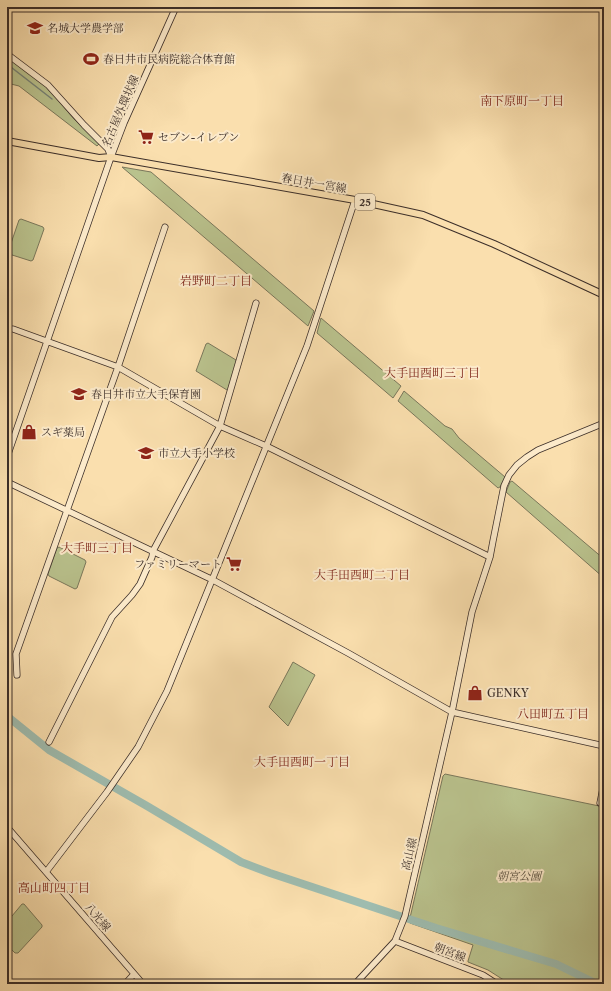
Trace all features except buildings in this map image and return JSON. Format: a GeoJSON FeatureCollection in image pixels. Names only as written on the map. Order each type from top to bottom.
{"type":"FeatureCollection","features":[{"type":"Feature","properties":{"kind":"main road","name":"春日井一宮線"},"geometry":{"type":"LineString","coordinates":[[7,141],[99,158],[111,157],[355,200],[424,215],[494,244],[604,295]]}},
{"type":"Feature","properties":{"kind":"street","name":"名古屋外環状線"},"geometry":{"type":"LineString","coordinates":[[7,458],[111,157],[124,123],[176,7]]}},
{"type":"Feature","properties":{"kind":"street"},"geometry":{"type":"LineString","coordinates":[[7,54],[48,85],[108,149],[111,157]]}},
{"type":"Feature","properties":{"kind":"street"},"geometry":{"type":"LineString","coordinates":[[46,872],[108,791],[138,747],[167,692],[306,346],[355,200]]}},
{"type":"Feature","properties":{"kind":"street"},"geometry":{"type":"LineString","coordinates":[[17,675],[16,654],[118,367],[165,227]]}},
{"type":"Feature","properties":{"kind":"street"},"geometry":{"type":"LineString","coordinates":[[49,742],[112,617],[140,584],[152,557],[153,551],[220,426],[256,303]]}},
{"type":"Feature","properties":{"kind":"street"},"geometry":{"type":"LineString","coordinates":[[13,329],[118,367],[220,426],[266,446],[490,557]]}},
{"type":"Feature","properties":{"kind":"street","name":"高山線"},"geometry":{"type":"LineString","coordinates":[[355,984],[395,941],[404,918],[452,712],[472,612],[490,557],[504,486],[517,465],[538,450],[604,423]]}},
{"type":"Feature","properties":{"kind":"street"},"geometry":{"type":"LineString","coordinates":[[7,482],[213,580],[343,650],[452,712],[604,746]]}},
{"type":"Feature","properties":{"kind":"street"},"geometry":{"type":"LineString","coordinates":[[600,803],[604,783]]}},
{"type":"Feature","properties":{"kind":"street","name":"八光線"},"geometry":{"type":"LineString","coordinates":[[7,827],[143,984]]}},
{"type":"Feature","properties":{"kind":"street","name":"朝宮線"},"geometry":{"type":"LineString","coordinates":[[395,941],[483,975],[497,984]]}},
{"type":"Feature","properties":{"kind":"street"},"geometry":{"type":"LineString","coordinates":[[125,984],[134,974]]}},
{"type":"Feature","properties":{"kind":"green space"},"geometry":{"type":"Polygon","coordinates":[[[7,57],[48,88],[73,118],[99,144],[97,146],[19,86],[7,83],[7,57]]]}},
{"type":"Feature","properties":{"kind":"green space"},"geometry":{"type":"Polygon","coordinates":[[[122,167],[151,172],[314,311],[308,326],[122,167]]]}},
{"type":"Feature","properties":{"kind":"green space"},"geometry":{"type":"Polygon","coordinates":[[[21,219],[43,227],[44,229],[33,260],[31,261],[9,254],[8,252],[19,220],[21,219]]]}},
{"type":"Feature","properties":{"kind":"green space"},"geometry":{"type":"Polygon","coordinates":[[[321,318],[401,386],[393,398],[317,333],[321,318]]]}},
{"type":"Feature","properties":{"kind":"green space"},"geometry":{"type":"Polygon","coordinates":[[[208,343],[237,362],[229,389],[227,390],[196,371],[206,344],[208,343]]]}},
{"type":"Feature","properties":{"kind":"green space"},"geometry":{"type":"Polygon","coordinates":[[[404,391],[445,426],[452,429],[459,438],[505,477],[500,487],[498,488],[398,401],[404,391]]]}},
{"type":"Feature","properties":{"kind":"green space"},"geometry":{"type":"Polygon","coordinates":[[[512,481],[604,559],[604,578],[506,492],[510,482],[512,481]]]}},
{"type":"Feature","properties":{"kind":"green space"},"geometry":{"type":"Polygon","coordinates":[[[59,547],[85,560],[86,562],[77,588],[75,589],[49,576],[48,574],[57,548],[59,547]]]}},
{"type":"Feature","properties":{"kind":"green space"},"geometry":{"type":"Polygon","coordinates":[[[293,662],[315,675],[288,726],[269,707],[293,662]]]}},
{"type":"Feature","properties":{"kind":"green space","name":"朝宮公園"},"geometry":{"type":"Polygon","coordinates":[[[445,774],[604,807],[604,984],[510,984],[488,970],[468,962],[473,945],[409,922],[443,776],[445,774]]]}},
{"type":"Feature","properties":{"kind":"green space"},"geometry":{"type":"Polygon","coordinates":[[[22,904],[24,904],[42,925],[42,927],[18,953],[15,953],[7,945],[7,922],[22,904]]]}},
{"type":"Feature","properties":{"kind":"waterway"},"geometry":{"type":"LineString","coordinates":[[7,64],[52,99]]}},
{"type":"Feature","properties":{"kind":"waterway"},"geometry":{"type":"LineString","coordinates":[[7,716],[49,750],[241,862],[436,928],[556,964],[595,984]]}},
{"type":"Feature","properties":{"kind":"place","name":"名城大学農学部"},"geometry":{"type":"Point","coordinates":[35,28]}},
{"type":"Feature","properties":{"kind":"place","name":"春日井市民病院総合体育館"},"geometry":{"type":"Point","coordinates":[91,59]}},
{"type":"Feature","properties":{"kind":"place","name":"セブン-イレブン"},"geometry":{"type":"Point","coordinates":[146,137]}},
{"type":"Feature","properties":{"kind":"place","name":"春日井市立大手保育園"},"geometry":{"type":"Point","coordinates":[79,394]}},
{"type":"Feature","properties":{"kind":"place","name":"スギ薬局"},"geometry":{"type":"Point","coordinates":[29,432]}},
{"type":"Feature","properties":{"kind":"place","name":"市立大手小学校"},"geometry":{"type":"Point","coordinates":[146,453]}},
{"type":"Feature","properties":{"kind":"place","name":"ファミリーマート"},"geometry":{"type":"Point","coordinates":[234,564]}},
{"type":"Feature","properties":{"kind":"place","name":"GENKY"},"geometry":{"type":"Point","coordinates":[475,693]}},
{"type":"Feature","properties":{"kind":"district","name":"南下原町一丁目"},"geometry":{"type":"Point","coordinates":[522,100]}},
{"type":"Feature","properties":{"kind":"district","name":"岩野町二丁目"},"geometry":{"type":"Point","coordinates":[216,280]}},
{"type":"Feature","properties":{"kind":"district","name":"大手田酉町三丁目"},"geometry":{"type":"Point","coordinates":[432,372]}},
{"type":"Feature","properties":{"kind":"district","name":"大手町三丁目"},"geometry":{"type":"Point","coordinates":[97,547]}},
{"type":"Feature","properties":{"kind":"district","name":"大手田酉町二丁目"},"geometry":{"type":"Point","coordinates":[362,574]}},
{"type":"Feature","properties":{"kind":"district","name":"八田町五丁目"},"geometry":{"type":"Point","coordinates":[553,713]}},
{"type":"Feature","properties":{"kind":"district","name":"大手田酉町一丁目"},"geometry":{"type":"Point","coordinates":[302,761]}},
{"type":"Feature","properties":{"kind":"district","name":"高山町四丁目"},"geometry":{"type":"Point","coordinates":[54,887]}}]}
